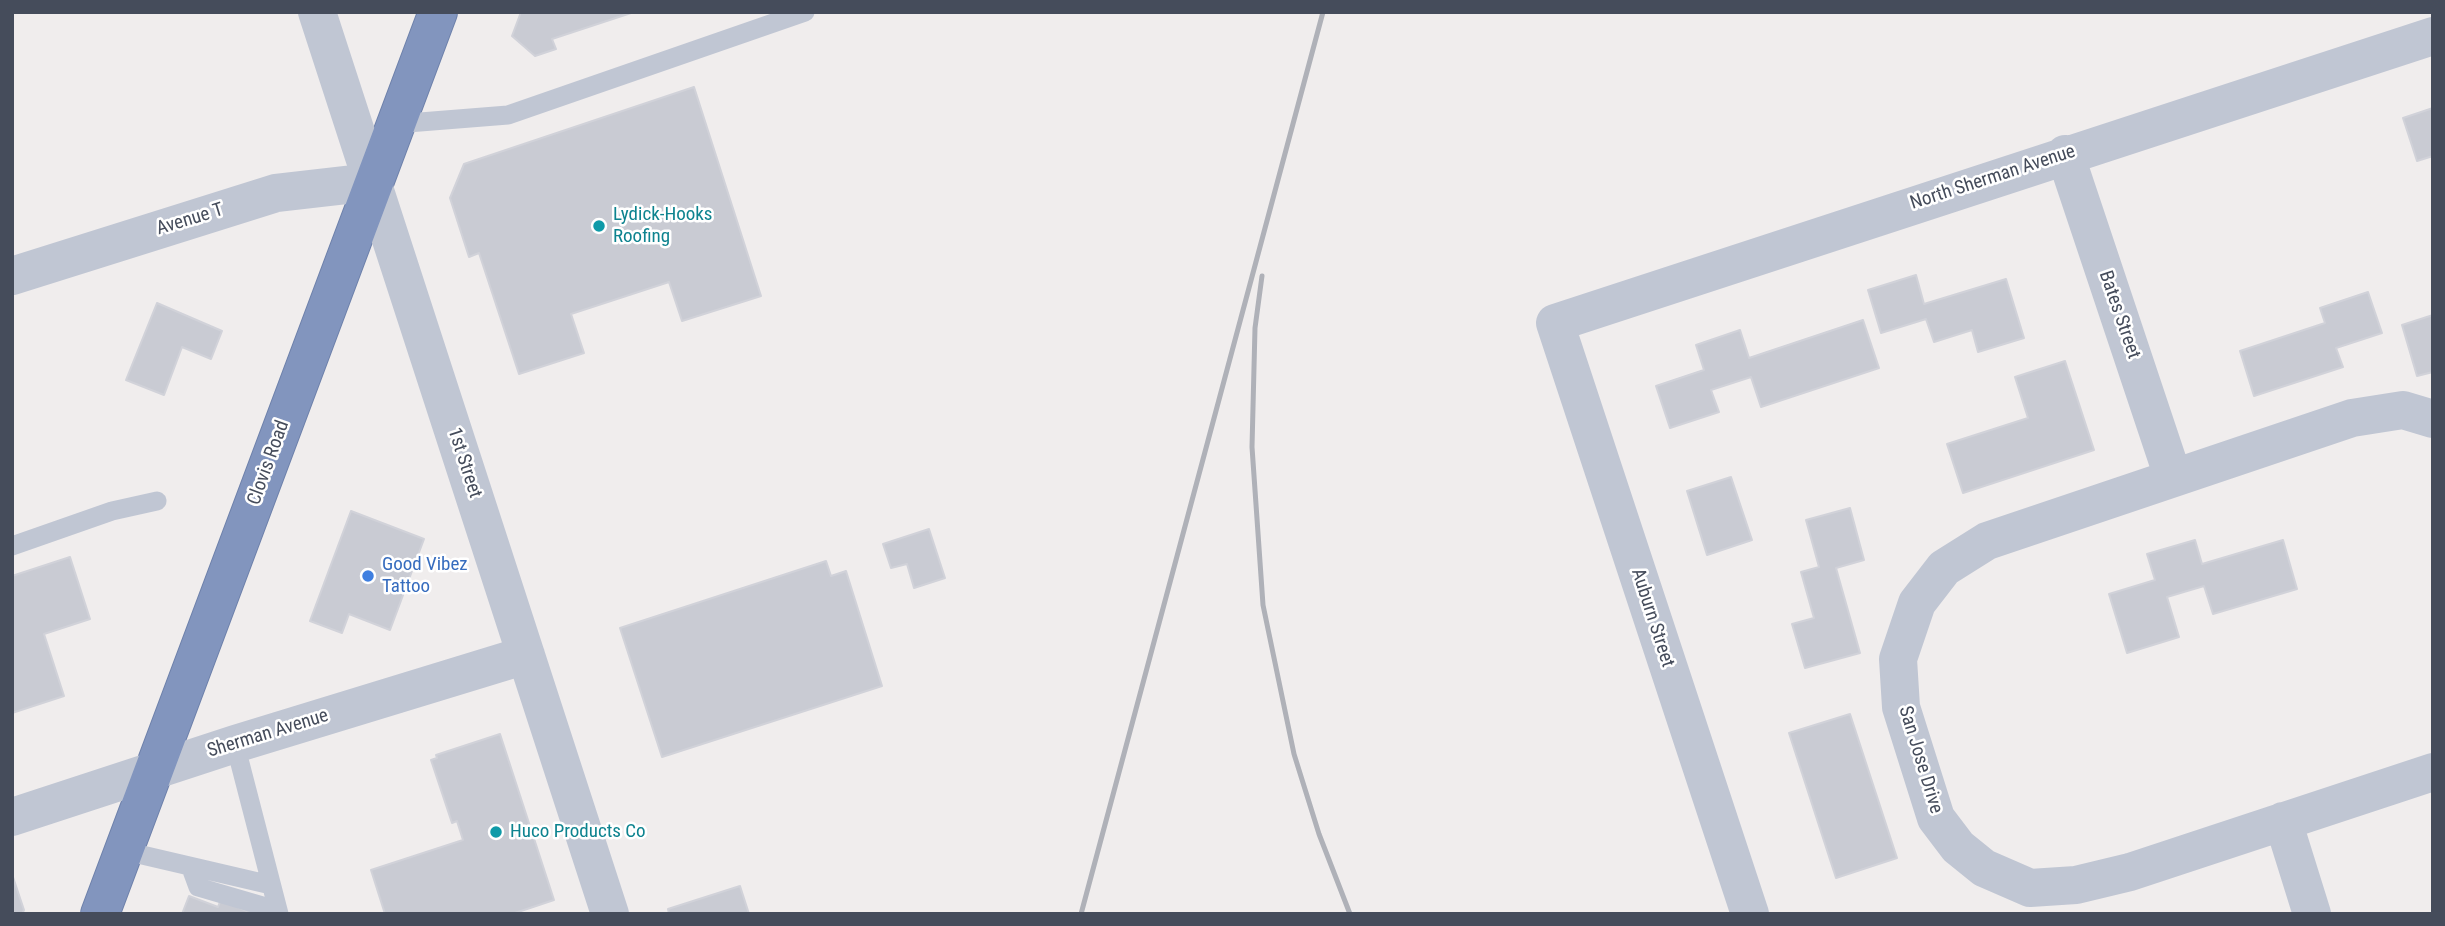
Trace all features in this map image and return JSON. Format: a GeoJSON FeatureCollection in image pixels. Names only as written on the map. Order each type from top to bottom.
{"type":"FeatureCollection","features":[{"type":"Feature","properties":{"kind":"highway","name":"Clovis Road"},"geometry":{"type":"LineString","coordinates":[[100,914],[372,182],[438,12]]}},
{"type":"Feature","properties":{"kind":"street","name":"1st Street"},"geometry":{"type":"LineString","coordinates":[[317,12],[610,914]]}},
{"type":"Feature","properties":{"kind":"street","name":"North Sherman Avenue"},"geometry":{"type":"LineString","coordinates":[[1555,323],[2064,154],[2433,36]]}},
{"type":"Feature","properties":{"kind":"street","name":"Bates Street"},"geometry":{"type":"LineString","coordinates":[[2064,154],[2173,477]]}},
{"type":"Feature","properties":{"kind":"street","name":"Avenue T"},"geometry":{"type":"LineString","coordinates":[[12,276],[276,193],[372,182]]}},
{"type":"Feature","properties":{"kind":"street","name":"Auburn Street"},"geometry":{"type":"LineString","coordinates":[[1555,323],[1750,914]]}},
{"type":"Feature","properties":{"kind":"street","name":"San Jose Drive"},"geometry":{"type":"LineString","coordinates":[[2433,419],[2403,410],[2352,418],[1987,541],[1944,568],[1917,603],[1898,659],[1901,707],[1936,818],[1958,847],[1984,868],[2030,888],[2076,885],[2130,872],[2433,772]]}},
{"type":"Feature","properties":{"kind":"street","name":"Sherman Avenue"},"geometry":{"type":"LineString","coordinates":[[12,817],[235,744],[526,655]]}},
{"type":"Feature","properties":{"kind":"street"},"geometry":{"type":"LineString","coordinates":[[2283,821],[2312,914]]}},
{"type":"Feature","properties":{"kind":"lane"},"geometry":{"type":"LineString","coordinates":[[395,124],[508,115],[805,12]]}},
{"type":"Feature","properties":{"kind":"lane"},"geometry":{"type":"LineString","coordinates":[[12,546],[112,511],[157,501]]}},
{"type":"Feature","properties":{"kind":"lane"},"geometry":{"type":"LineString","coordinates":[[235,744],[279,914]]}},
{"type":"Feature","properties":{"kind":"lane"},"geometry":{"type":"LineString","coordinates":[[125,851],[271,885]]}},
{"type":"Feature","properties":{"kind":"lane"},"geometry":{"type":"LineString","coordinates":[[191,868],[198,887],[263,906],[265,914]]}},
{"type":"Feature","properties":{"kind":"building"},"geometry":{"type":"Polygon","coordinates":[[[521,12],[634,12],[552,39],[556,49],[535,56],[512,36],[521,12]]]}},
{"type":"Feature","properties":{"kind":"building","name":"Lydick-Hooks Roofing"},"geometry":{"type":"Polygon","coordinates":[[[694,87],[761,296],[682,321],[669,282],[571,314],[584,353],[519,374],[479,253],[469,257],[450,198],[464,164],[694,87]]]}},
{"type":"Feature","properties":{"kind":"building"},"geometry":{"type":"Polygon","coordinates":[[[2433,108],[2433,156],[2417,161],[2403,118],[2433,108]]]}},
{"type":"Feature","properties":{"kind":"building"},"geometry":{"type":"Polygon","coordinates":[[[1916,275],[1924,304],[2006,279],[2024,338],[1978,352],[1972,330],[1934,342],[1926,319],[1881,333],[1868,290],[1916,275]]]}},
{"type":"Feature","properties":{"kind":"building"},"geometry":{"type":"Polygon","coordinates":[[[2368,292],[2382,333],[2336,348],[2343,367],[2254,396],[2240,351],[2325,323],[2320,308],[2368,292]]]}},
{"type":"Feature","properties":{"kind":"building"},"geometry":{"type":"Polygon","coordinates":[[[157,303],[222,331],[211,359],[182,347],[164,395],[126,380],[157,303]]]}},
{"type":"Feature","properties":{"kind":"building"},"geometry":{"type":"Polygon","coordinates":[[[2433,315],[2433,372],[2417,376],[2402,325],[2433,315]]]}},
{"type":"Feature","properties":{"kind":"building"},"geometry":{"type":"Polygon","coordinates":[[[1863,320],[1879,368],[1761,407],[1751,377],[1711,390],[1719,412],[1670,428],[1656,386],[1704,370],[1696,345],[1740,330],[1749,358],[1863,320]]]}},
{"type":"Feature","properties":{"kind":"building"},"geometry":{"type":"Polygon","coordinates":[[[2065,361],[2094,450],[1963,493],[1947,444],[2028,418],[2015,377],[2065,361]]]}},
{"type":"Feature","properties":{"kind":"building"},"geometry":{"type":"Polygon","coordinates":[[[1731,477],[1752,540],[1707,555],[1687,491],[1731,477]]]}},
{"type":"Feature","properties":{"kind":"building"},"geometry":{"type":"Polygon","coordinates":[[[1850,508],[1864,560],[1836,568],[1860,653],[1805,668],[1792,624],[1814,618],[1801,572],[1819,567],[1806,520],[1850,508]]]}},
{"type":"Feature","properties":{"kind":"building","name":"Good Vibez Tattoo"},"geometry":{"type":"Polygon","coordinates":[[[351,511],[424,539],[390,630],[349,614],[342,633],[310,621],[351,511]]]}},
{"type":"Feature","properties":{"kind":"building"},"geometry":{"type":"Polygon","coordinates":[[[929,529],[945,578],[914,588],[907,564],[891,568],[883,544],[929,529]]]}},
{"type":"Feature","properties":{"kind":"building"},"geometry":{"type":"Polygon","coordinates":[[[2195,540],[2202,564],[2283,540],[2297,589],[2213,614],[2204,586],[2167,597],[2179,637],[2127,653],[2109,594],[2155,580],[2147,554],[2195,540]]]}},
{"type":"Feature","properties":{"kind":"building"},"geometry":{"type":"Polygon","coordinates":[[[70,557],[90,619],[44,634],[64,696],[12,713],[12,576],[70,557]]]}},
{"type":"Feature","properties":{"kind":"building"},"geometry":{"type":"Polygon","coordinates":[[[826,561],[831,576],[846,571],[882,686],[662,757],[620,628],[826,561]]]}},
{"type":"Feature","properties":{"kind":"building"},"geometry":{"type":"Polygon","coordinates":[[[1850,714],[1897,858],[1836,878],[1789,733],[1850,714]]]}},
{"type":"Feature","properties":{"kind":"building","name":"Huco Products Co"},"geometry":{"type":"Polygon","coordinates":[[[500,734],[554,900],[512,914],[385,914],[371,870],[463,840],[457,821],[452,823],[431,760],[437,758],[436,755],[500,734]]]}},
{"type":"Feature","properties":{"kind":"building"},"geometry":{"type":"Polygon","coordinates":[[[12,874],[24,910],[22,914],[12,914],[12,874]]]}},
{"type":"Feature","properties":{"kind":"building"},"geometry":{"type":"Polygon","coordinates":[[[740,886],[749,914],[669,914],[668,909],[740,886]]]}},
{"type":"Feature","properties":{"kind":"building"},"geometry":{"type":"Polygon","coordinates":[[[189,896],[218,907],[221,899],[253,914],[182,914],[189,896]]]}},
{"type":"Feature","properties":{"kind":"railway"},"geometry":{"type":"LineString","coordinates":[[1081,914],[1323,12]]}},
{"type":"Feature","properties":{"kind":"railway"},"geometry":{"type":"LineString","coordinates":[[1262,276],[1255,328],[1252,447],[1263,605],[1294,754],[1319,834],[1350,914]]}},
{"type":"Feature","properties":{"kind":"place","name":"Lydick-Hooks Roofing"},"geometry":{"type":"Point","coordinates":[599,226]}},
{"type":"Feature","properties":{"kind":"place","name":"Good Vibez Tattoo"},"geometry":{"type":"Point","coordinates":[368,576]}},
{"type":"Feature","properties":{"kind":"place","name":"Huco Products Co"},"geometry":{"type":"Point","coordinates":[496,832]}}]}
